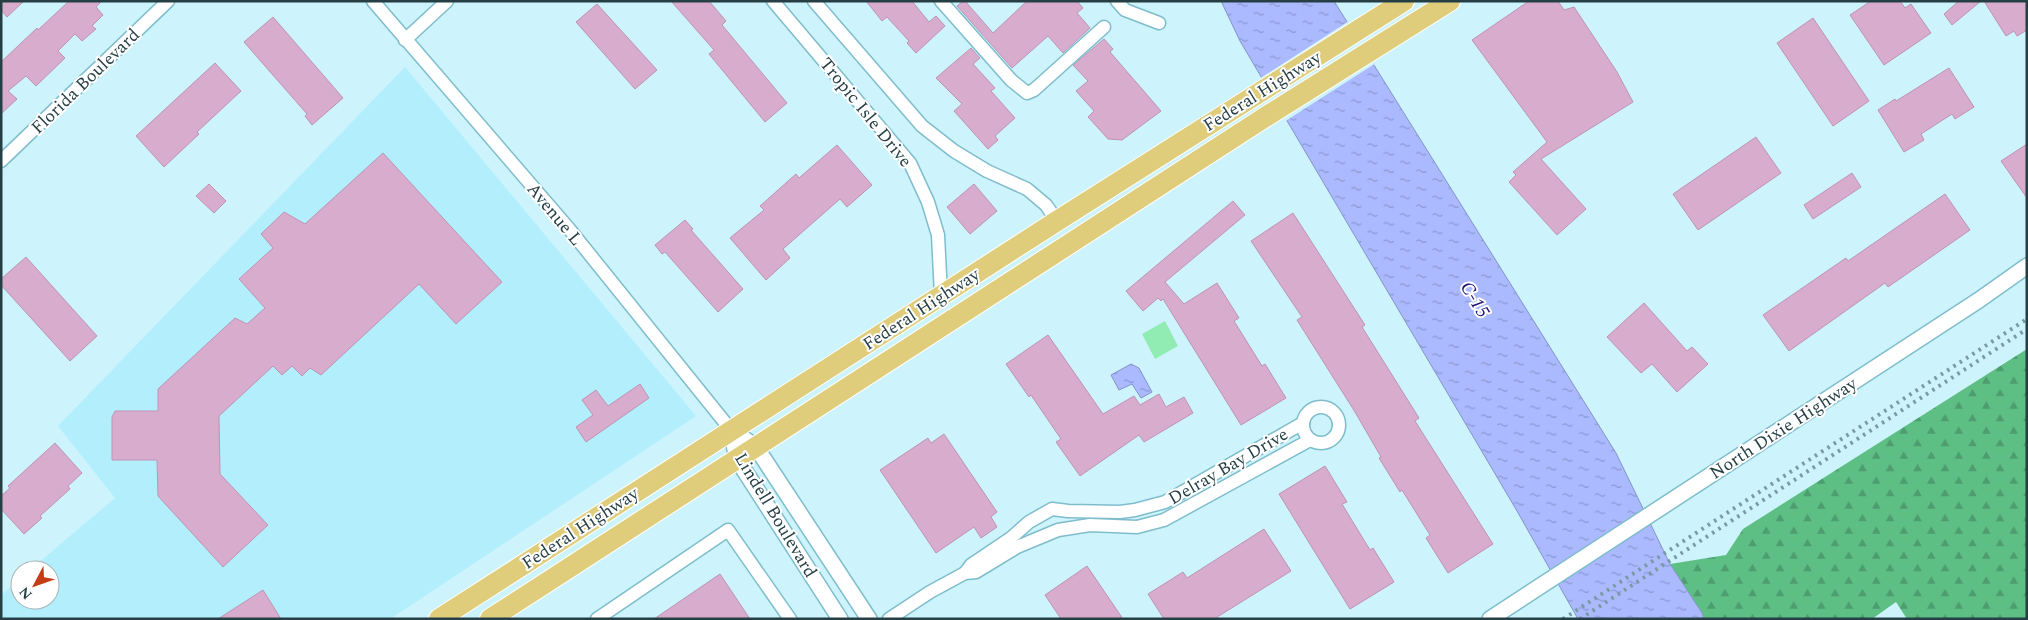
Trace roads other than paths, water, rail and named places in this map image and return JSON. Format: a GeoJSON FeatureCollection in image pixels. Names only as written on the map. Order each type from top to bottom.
{"type":"FeatureCollection","features":[{"type":"Feature","properties":{"kind":"main road","name":"Federal Highway"},"geometry":{"type":"LineString","coordinates":[[439,619],[941,295],[1404,1]]}},
{"type":"Feature","properties":{"kind":"main road","name":"Federal Highway"},"geometry":{"type":"LineString","coordinates":[[490,619],[1273,112],[1450,1]]}},
{"type":"Feature","properties":{"kind":"main road"},"geometry":{"type":"LineString","coordinates":[[1377,18],[1391,37]]}},
{"type":"Feature","properties":{"kind":"main road"},"geometry":{"type":"LineString","coordinates":[[1088,233],[1090,213],[1108,189]]}},
{"type":"Feature","properties":{"kind":"main road"},"geometry":{"type":"LineString","coordinates":[[1035,267],[1052,243],[1057,232],[1057,221]]}},
{"type":"Feature","properties":{"kind":"street","name":"Florida Boulevard"},"geometry":{"type":"LineString","coordinates":[[1,162],[168,1]]}},
{"type":"Feature","properties":{"kind":"street","name":"Avenue L"},"geometry":{"type":"LineString","coordinates":[[373,1],[570,230],[731,430]]}},
{"type":"Feature","properties":{"kind":"street"},"geometry":{"type":"LineString","coordinates":[[405,40],[447,1]]}},
{"type":"Feature","properties":{"kind":"street","name":"Tropic Isle Drive"},"geometry":{"type":"LineString","coordinates":[[774,1],[913,167],[928,202],[938,235],[941,295]]}},
{"type":"Feature","properties":{"kind":"street"},"geometry":{"type":"LineString","coordinates":[[814,1],[922,126],[954,151],[987,171],[1027,189],[1046,205],[1057,221]]}},
{"type":"Feature","properties":{"kind":"street"},"geometry":{"type":"LineString","coordinates":[[942,1],[1011,80],[1022,91],[1030,93],[1104,27]]}},
{"type":"Feature","properties":{"kind":"street"},"geometry":{"type":"LineString","coordinates":[[1117,1],[1125,10],[1160,23]]}},
{"type":"Feature","properties":{"kind":"street","name":"North Dixie Highway"},"geometry":{"type":"LineString","coordinates":[[1490,619],[1979,300],[2027,266]]}},
{"type":"Feature","properties":{"kind":"street","name":"Delray Bay Drive"},"geometry":{"type":"LineString","coordinates":[[965,574],[971,565],[1010,538],[1029,522],[1052,509],[1120,512],[1165,502],[1303,423],[1309,412],[1320,407],[1332,411],[1339,421],[1337,434],[1328,442],[1322,444],[1310,440],[1305,435],[1303,423]]}},
{"type":"Feature","properties":{"kind":"street","name":"Lindell Boulevard"},"geometry":{"type":"LineString","coordinates":[[731,430],[756,447],[869,619]]}},
{"type":"Feature","properties":{"kind":"street","name":"Lindell Boulevard"},"geometry":{"type":"LineString","coordinates":[[731,430],[738,459],[840,619]]}},
{"type":"Feature","properties":{"kind":"street","name":"Delray Bay Drive"},"geometry":{"type":"LineString","coordinates":[[889,619],[930,592],[965,574],[976,572],[1017,547],[1058,530],[1090,525],[1137,527],[1164,520],[1310,440]]}},
{"type":"Feature","properties":{"kind":"street"},"geometry":{"type":"LineString","coordinates":[[597,619],[728,530],[790,619]]}},
{"type":"Feature","properties":{"kind":"water","name":"C-15"},"geometry":{"type":"Polygon","coordinates":[[[1221,1],[1334,1],[1616,453],[1670,564],[1704,619],[1578,619],[1517,511],[1240,41],[1221,1]]]}},
{"type":"Feature","properties":{"kind":"water"},"geometry":{"type":"Polygon","coordinates":[[[1131,364],[1139,368],[1152,392],[1141,398],[1132,384],[1119,390],[1111,375],[1131,364]]]}},
{"type":"Feature","properties":{"kind":"railway"},"geometry":{"type":"LineString","coordinates":[[1563,619],[2027,319]]}},
{"type":"Feature","properties":{"kind":"railway"},"geometry":{"type":"LineString","coordinates":[[1580,619],[2027,329]]}}]}
